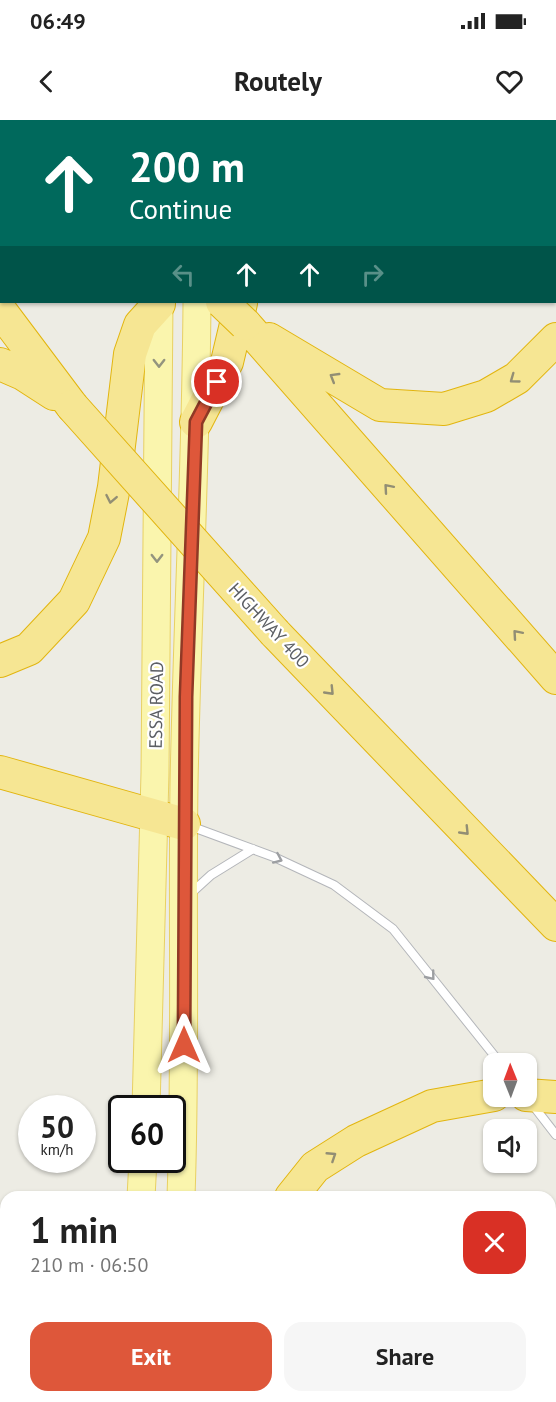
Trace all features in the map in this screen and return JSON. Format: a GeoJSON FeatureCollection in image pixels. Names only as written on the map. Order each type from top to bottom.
{"type":"FeatureCollection","features":[{"type":"Feature","properties":{"kind":"highway"},"geometry":{"type":"LineString","coordinates":[[0,661],[29,648],[74,601],[104,538],[114,487],[130,354],[140,325],[159,303]]}},
{"type":"Feature","properties":{"kind":"highway"},"geometry":{"type":"LineString","coordinates":[[224,303],[243,313],[380,405],[444,409],[486,396],[517,378],[556,339]]}},
{"type":"Feature","properties":{"kind":"highway","name":"HIGHWAY 400"},"geometry":{"type":"LineString","coordinates":[[0,310],[72,406],[275,633],[556,925]]}},
{"type":"Feature","properties":{"kind":"highway"},"geometry":{"type":"LineString","coordinates":[[196,422],[227,362],[243,313]]}},
{"type":"Feature","properties":{"kind":"highway"},"geometry":{"type":"LineString","coordinates":[[243,313],[556,678]]}},
{"type":"Feature","properties":{"kind":"highway"},"geometry":{"type":"LineString","coordinates":[[0,364],[23,374],[72,406]]}},
{"type":"Feature","properties":{"kind":"highway"},"geometry":{"type":"LineString","coordinates":[[0,772],[184,824]]}},
{"type":"Feature","properties":{"kind":"highway"},"geometry":{"type":"LineString","coordinates":[[296,1191],[315,1167],[356,1141],[432,1106],[483,1097]]}},
{"type":"Feature","properties":{"kind":"main road","name":"ESSA ROAD"},"geometry":{"type":"LineString","coordinates":[[146,1095],[154,815],[159,303]]}},
{"type":"Feature","properties":{"kind":"main road","name":"ESSA ROAD"},"geometry":{"type":"LineString","coordinates":[[181,1191],[184,1110],[186,697],[196,422],[197,303]]}},
{"type":"Feature","properties":{"kind":"main road"},"geometry":{"type":"LineString","coordinates":[[141,1191],[142,1173]]}},
{"type":"Feature","properties":{"kind":"lane"},"geometry":{"type":"LineString","coordinates":[[184,824],[253,849],[334,885],[393,929],[492,1053]]}},
{"type":"Feature","properties":{"kind":"lane"},"geometry":{"type":"LineString","coordinates":[[184,900],[211,875],[253,849]]}},
{"type":"Feature","properties":{"kind":"lane"},"geometry":{"type":"LineString","coordinates":[[540,1096],[556,1135]]}},
{"type":"Feature","properties":{"kind":"route"},"geometry":{"type":"LineString","coordinates":[[184,1045],[184,783],[196,422],[217,382]]}}]}
